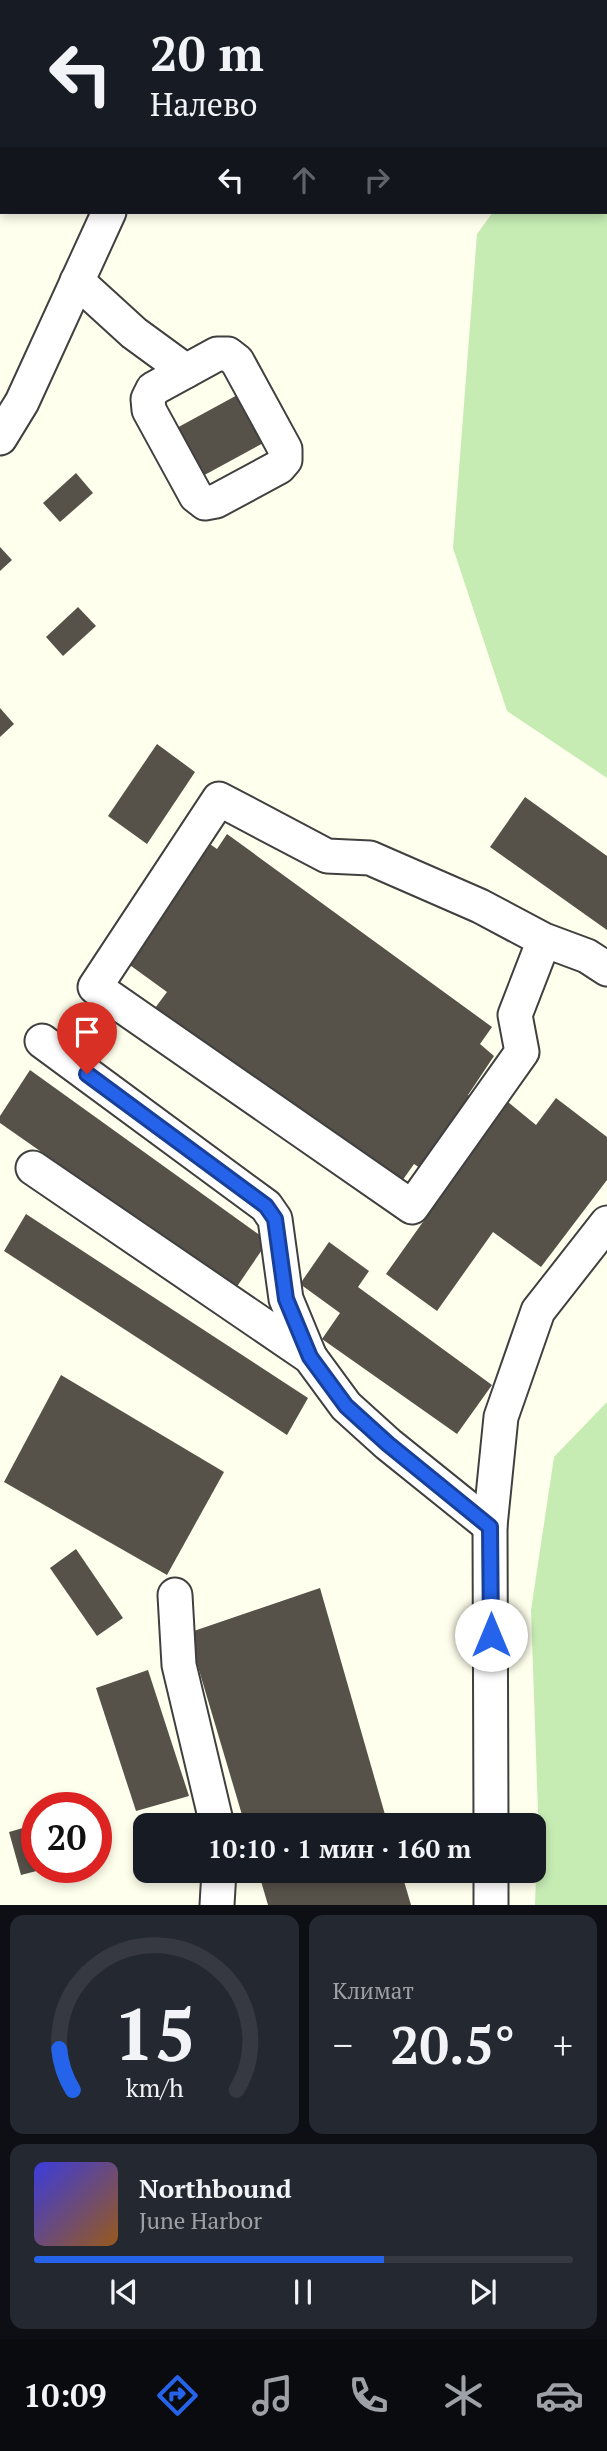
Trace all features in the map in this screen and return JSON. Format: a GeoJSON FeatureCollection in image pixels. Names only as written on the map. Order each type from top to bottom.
{"type":"FeatureCollection","features":[{"type":"Feature","properties":{"kind":"street"},"geometry":{"type":"LineString","coordinates":[[0,438],[22,402],[108,214]]}},
{"type":"Feature","properties":{"kind":"street"},"geometry":{"type":"LineString","coordinates":[[77,281],[134,333],[186,371]]}},
{"type":"Feature","properties":{"kind":"street"},"geometry":{"type":"LineString","coordinates":[[217,354],[228,354],[237,360],[285,449],[285,460],[279,467],[216,502],[205,503],[196,496],[149,410],[148,399],[153,389],[186,371],[217,354]]}},
{"type":"Feature","properties":{"kind":"street"},"geometry":{"type":"LineString","coordinates":[[544,940],[515,1015],[522,1052],[412,1208],[95,987],[219,799],[327,856],[370,858],[480,906],[544,940],[587,956],[607,969]]}},
{"type":"Feature","properties":{"kind":"street"},"geometry":{"type":"LineString","coordinates":[[42,1041],[266,1206],[275,1219],[286,1299],[310,1357],[346,1406],[490,1527]]}},
{"type":"Feature","properties":{"kind":"street"},"geometry":{"type":"LineString","coordinates":[[33,1168],[310,1357]]}},
{"type":"Feature","properties":{"kind":"street"},"geometry":{"type":"LineString","coordinates":[[491,1813],[490,1527],[501,1417],[538,1311],[607,1223]]}},
{"type":"Feature","properties":{"kind":"street"},"geometry":{"type":"LineString","coordinates":[[175,1595],[179,1665],[214,1813]]}},
{"type":"Feature","properties":{"kind":"street"},"geometry":{"type":"LineString","coordinates":[[217,1905],[218,1883]]}},
{"type":"Feature","properties":{"kind":"street"},"geometry":{"type":"LineString","coordinates":[[491,1883],[491,1905]]}},
{"type":"Feature","properties":{"kind":"green space"},"geometry":{"type":"Polygon","coordinates":[[[492,214],[607,214],[607,778],[507,711],[453,548],[477,234],[492,214]]]}},
{"type":"Feature","properties":{"kind":"green space"},"geometry":{"type":"Polygon","coordinates":[[[607,1402],[607,1905],[535,1905],[536,1883],[546,1883],[546,1813],[538,1813],[531,1610],[554,1457],[607,1402]]]}},
{"type":"Feature","properties":{"kind":"building"},"geometry":{"type":"Polygon","coordinates":[[[241,393],[267,441],[199,478],[173,430],[241,393]]]}},
{"type":"Feature","properties":{"kind":"building"},"geometry":{"type":"Polygon","coordinates":[[[76,473],[93,493],[60,522],[43,503],[76,473]]]}},
{"type":"Feature","properties":{"kind":"building"},"geometry":{"type":"Polygon","coordinates":[[[0,547],[12,560],[0,571],[0,547]]]}},
{"type":"Feature","properties":{"kind":"building"},"geometry":{"type":"Polygon","coordinates":[[[78,607],[96,626],[63,656],[46,637],[78,607]]]}},
{"type":"Feature","properties":{"kind":"building"},"geometry":{"type":"Polygon","coordinates":[[[0,708],[14,724],[0,737],[0,708]]]}},
{"type":"Feature","properties":{"kind":"building"},"geometry":{"type":"Polygon","coordinates":[[[157,744],[195,772],[147,844],[108,816],[157,744]]]}},
{"type":"Feature","properties":{"kind":"building"},"geometry":{"type":"Polygon","coordinates":[[[525,797],[607,856],[607,930],[490,847],[525,797]]]}},
{"type":"Feature","properties":{"kind":"building"},"geometry":{"type":"Polygon","coordinates":[[[227,834],[492,1027],[480,1044],[494,1056],[468,1095],[479,1103],[429,1174],[414,1164],[402,1181],[155,1008],[167,992],[127,963],[204,840],[217,849],[227,834]]]}},
{"type":"Feature","properties":{"kind":"building"},"geometry":{"type":"Polygon","coordinates":[[[30,1070],[268,1241],[236,1288],[0,1123],[0,1116],[30,1070]]]}},
{"type":"Feature","properties":{"kind":"building"},"geometry":{"type":"Polygon","coordinates":[[[556,1098],[607,1137],[607,1180],[541,1267],[493,1232],[437,1311],[386,1274],[508,1102],[536,1125],[556,1098]]]}},
{"type":"Feature","properties":{"kind":"building"},"geometry":{"type":"Polygon","coordinates":[[[26,1214],[308,1398],[287,1435],[4,1251],[26,1214]]]}},
{"type":"Feature","properties":{"kind":"building"},"geometry":{"type":"Polygon","coordinates":[[[329,1242],[369,1271],[358,1287],[492,1385],[457,1434],[322,1339],[340,1313],[300,1284],[329,1242]]]}},
{"type":"Feature","properties":{"kind":"building"},"geometry":{"type":"Polygon","coordinates":[[[61,1375],[224,1472],[167,1575],[4,1482],[61,1375]]]}},
{"type":"Feature","properties":{"kind":"building"},"geometry":{"type":"Polygon","coordinates":[[[76,1549],[123,1618],[97,1636],[50,1568],[76,1549]]]}},
{"type":"Feature","properties":{"kind":"building"},"geometry":{"type":"Polygon","coordinates":[[[320,1588],[385,1813],[241,1813],[188,1633],[320,1588]]]}},
{"type":"Feature","properties":{"kind":"building"},"geometry":{"type":"Polygon","coordinates":[[[148,1670],[189,1796],[136,1811],[96,1688],[148,1670]]]}},
{"type":"Feature","properties":{"kind":"building"},"geometry":{"type":"Polygon","coordinates":[[[21,1829],[21,1875],[9,1832],[21,1829]]]}},
{"type":"Feature","properties":{"kind":"building"},"geometry":{"type":"Polygon","coordinates":[[[262,1883],[405,1883],[411,1905],[268,1905],[262,1883]]]}},
{"type":"Feature","properties":{"kind":"route"},"geometry":{"type":"LineString","coordinates":[[87,1074],[266,1206],[275,1219],[286,1299],[310,1357],[346,1406],[490,1527],[491,1635]]}}]}
